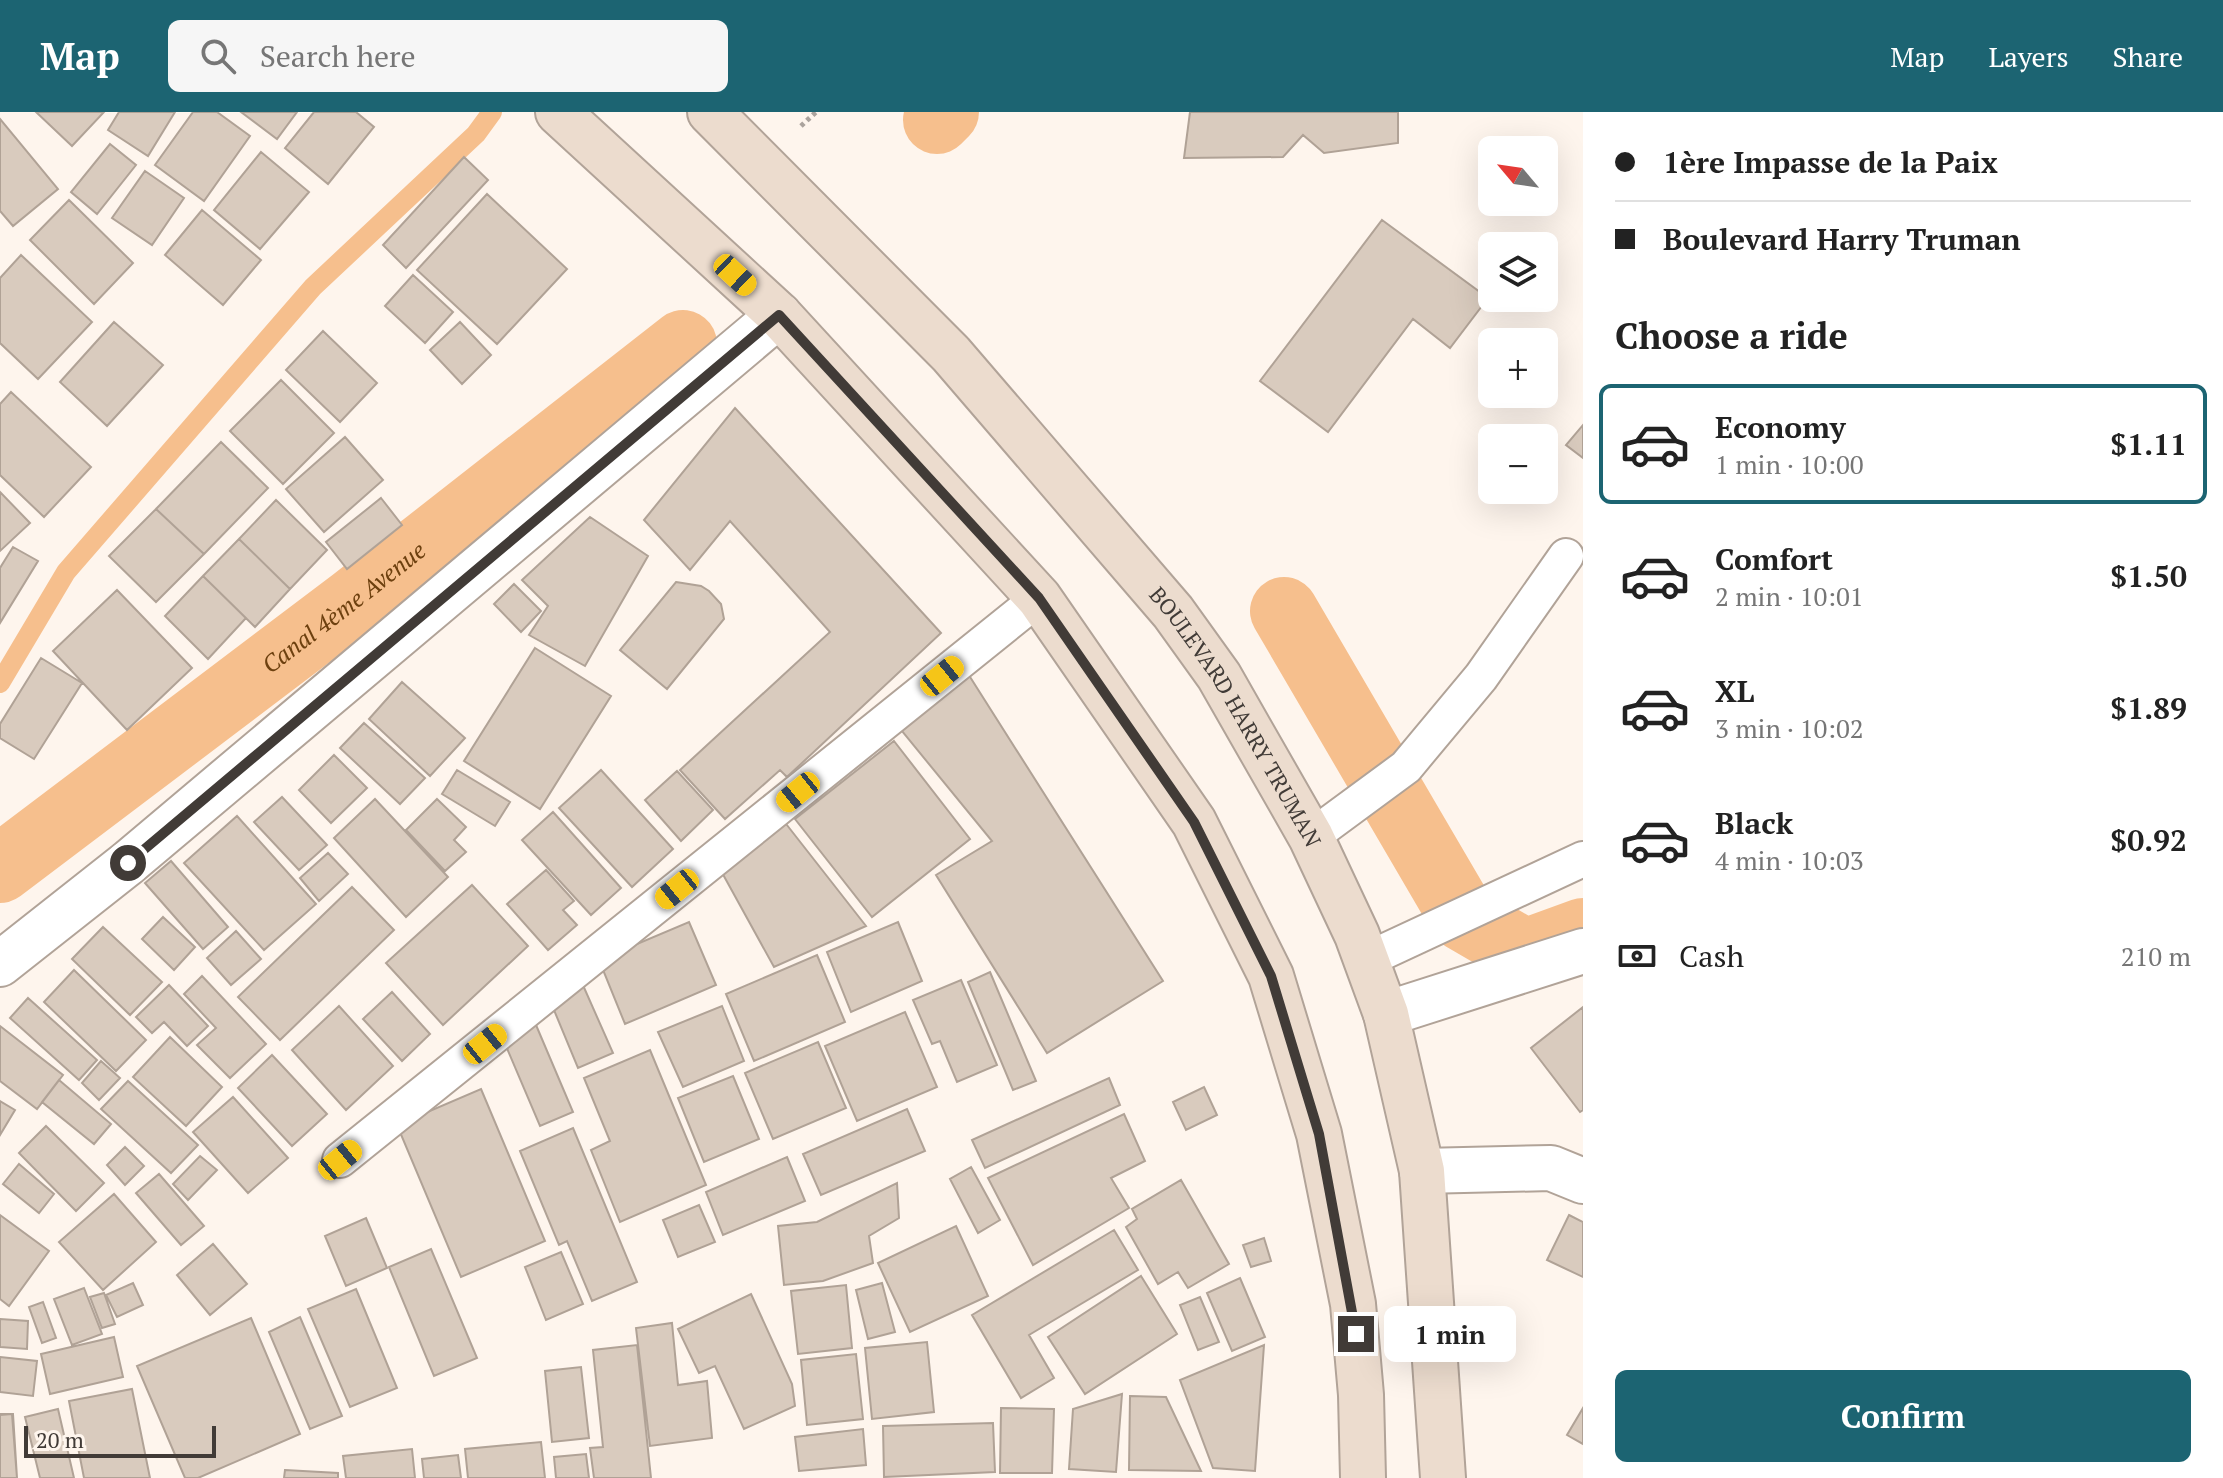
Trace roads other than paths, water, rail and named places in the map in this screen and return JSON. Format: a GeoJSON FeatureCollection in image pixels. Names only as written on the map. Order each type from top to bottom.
{"type":"FeatureCollection","features":[{"type":"Feature","properties":{"kind":"main road"},"geometry":{"type":"LineString","coordinates":[[558,112],[779,315],[1039,598],[1194,822],[1271,976],[1319,1134],[1353,1304],[1361,1395],[1363,1478]]}},
{"type":"Feature","properties":{"kind":"main road","name":"BOULEVARD HARRY TRUMAN"},"geometry":{"type":"LineString","coordinates":[[710,112],[951,354],[1173,612],[1219,676],[1311,837],[1366,960],[1386,1014],[1422,1171],[1443,1478]]}},
{"type":"Feature","properties":{"kind":"street"},"geometry":{"type":"LineString","coordinates":[[0,964],[128,863],[779,315]]}},
{"type":"Feature","properties":{"kind":"street"},"geometry":{"type":"LineString","coordinates":[[1386,1014],[1583,951]]}},
{"type":"Feature","properties":{"kind":"street"},"geometry":{"type":"LineString","coordinates":[[1422,1171],[1551,1168],[1583,1181]]}},
{"type":"Feature","properties":{"kind":"lane"},"geometry":{"type":"LineString","coordinates":[[1311,837],[1406,767],[1481,677],[1566,556]]}},
{"type":"Feature","properties":{"kind":"lane"},"geometry":{"type":"LineString","coordinates":[[340,1160],[1039,598]]}},
{"type":"Feature","properties":{"kind":"lane"},"geometry":{"type":"LineString","coordinates":[[1366,960],[1583,859]]}},
{"type":"Feature","properties":{"kind":"waterway"},"geometry":{"type":"LineString","coordinates":[[0,683],[66,572],[313,287],[476,134],[492,112]]}},
{"type":"Feature","properties":{"kind":"waterway"},"geometry":{"type":"LineString","coordinates":[[937,120],[945,112]]}},
{"type":"Feature","properties":{"kind":"waterway","name":"Canal 4ème Avenue"},"geometry":{"type":"LineString","coordinates":[[0,869],[353,602],[683,344]]}},
{"type":"Feature","properties":{"kind":"waterway"},"geometry":{"type":"LineString","coordinates":[[1284,611],[1463,917],[1525,953],[1583,932]]}}]}
